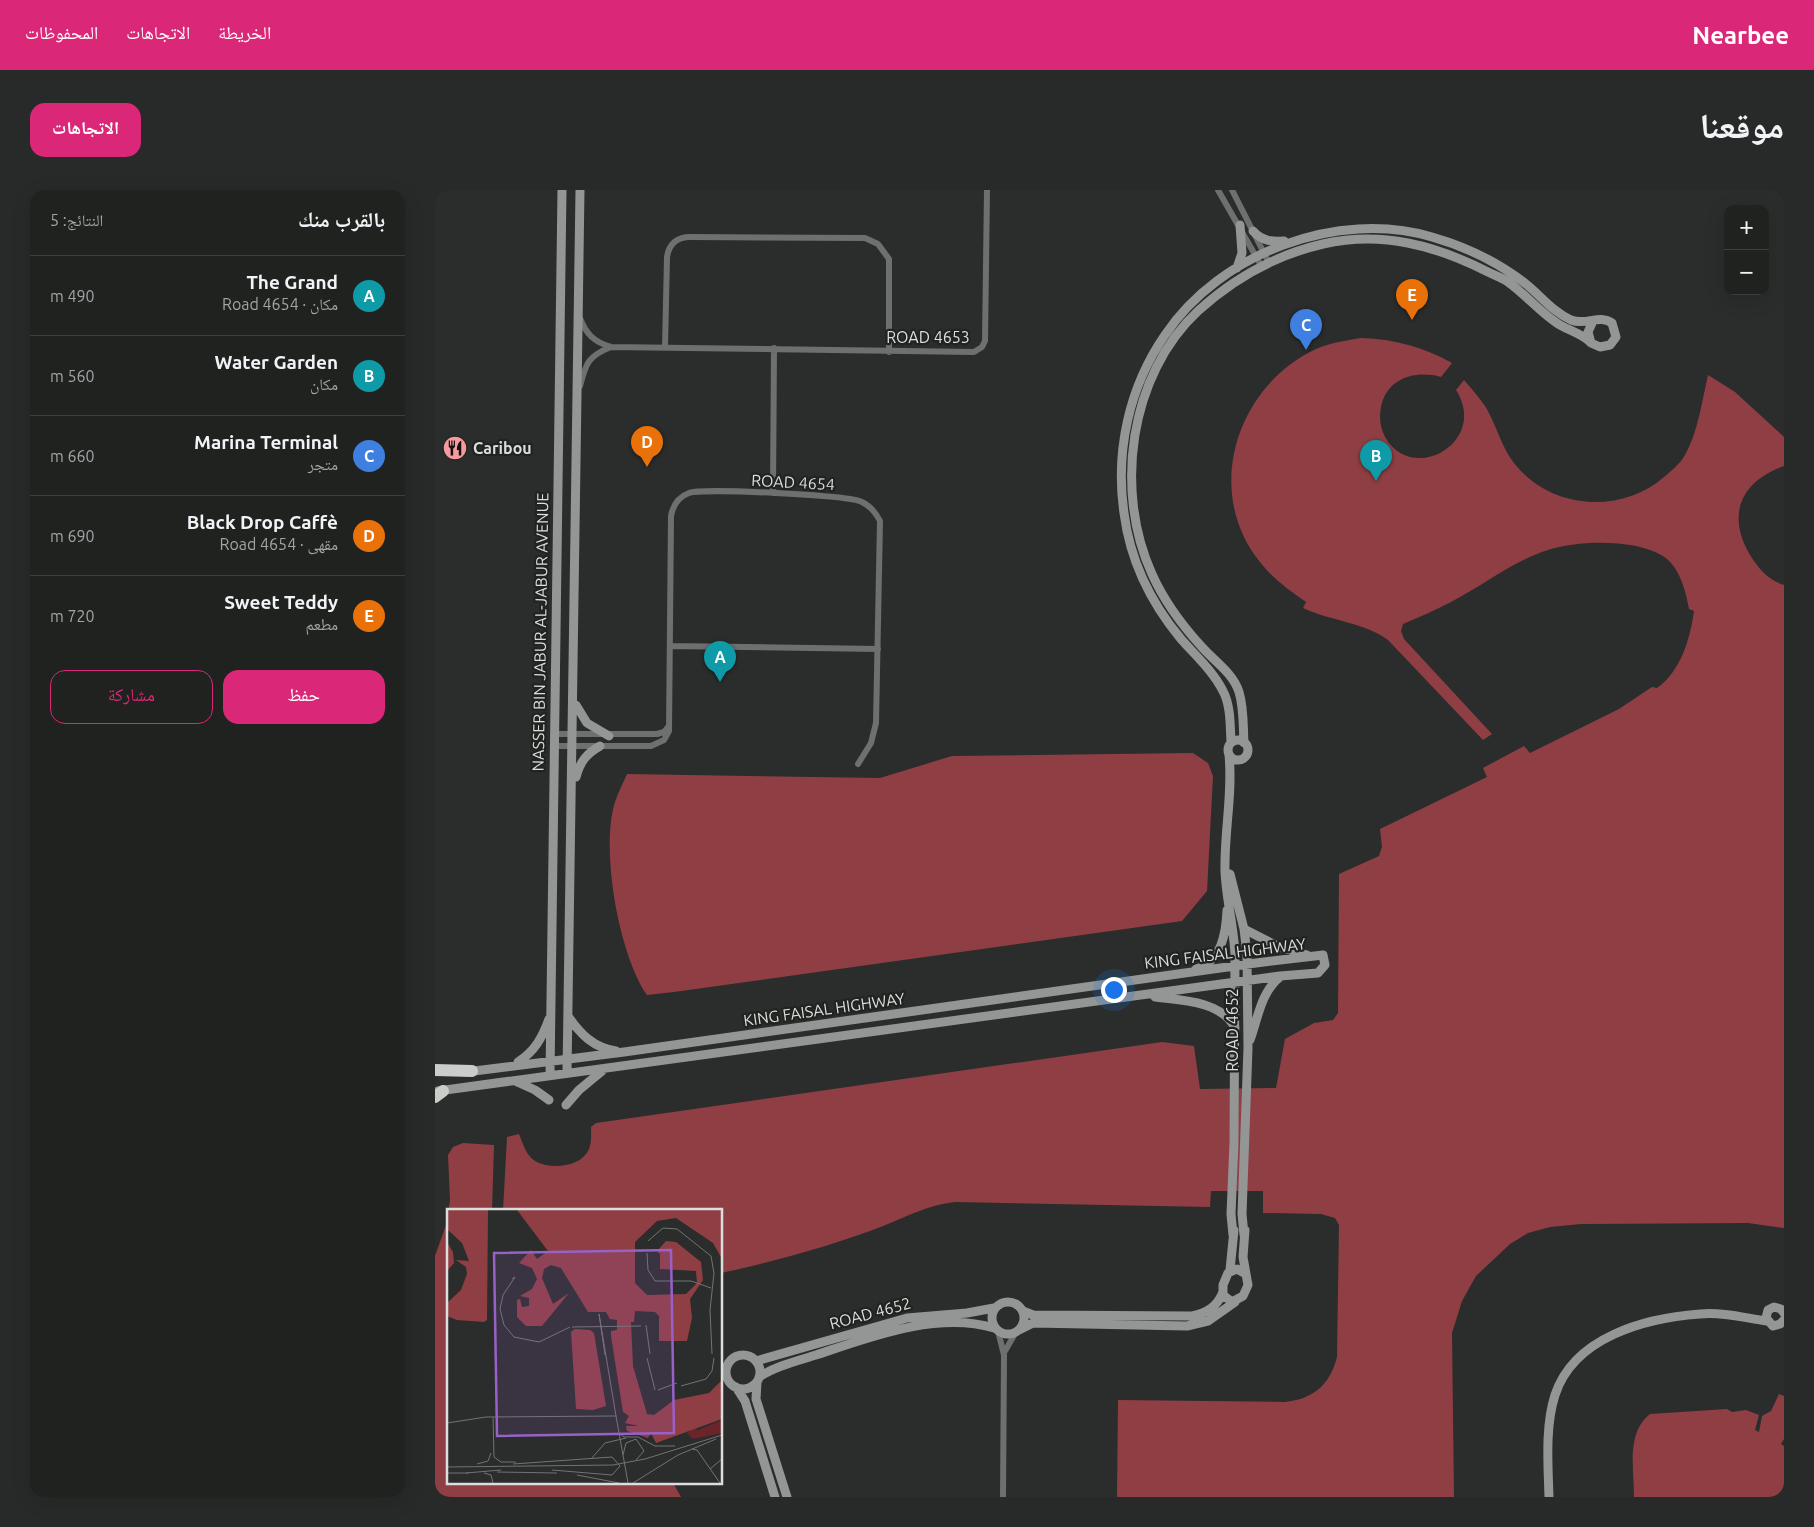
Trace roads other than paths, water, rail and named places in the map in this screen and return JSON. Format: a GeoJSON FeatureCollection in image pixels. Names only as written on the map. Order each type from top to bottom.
{"type":"FeatureCollection","features":[{"type":"Feature","properties":{"kind":"highway"},"geometry":{"type":"LineString","coordinates":[[435,1070],[472,1071]]}},
{"type":"Feature","properties":{"kind":"street"},"geometry":{"type":"LineString","coordinates":[[574,190],[581,221]]}},
{"type":"Feature","properties":{"kind":"street"},"geometry":{"type":"LineString","coordinates":[[567,1073],[580,318],[580,190]]}},
{"type":"Feature","properties":{"kind":"street"},"geometry":{"type":"LineString","coordinates":[[580,211],[586,190]]}},
{"type":"Feature","properties":{"kind":"street","name":"ROAD 4653"},"geometry":{"type":"LineString","coordinates":[[580,318],[589,335],[597,342],[611,346],[774,348],[889,352],[977,351],[984,344],[987,190]]}},
{"type":"Feature","properties":{"kind":"street"},"geometry":{"type":"LineString","coordinates":[[1218,190],[1266,265]]}},
{"type":"Feature","properties":{"kind":"street"},"geometry":{"type":"LineString","coordinates":[[1231,190],[1253,231],[1260,255]]}},
{"type":"Feature","properties":{"kind":"street","name":"NASSER BIN JABUR AL-JABUR AVENUE"},"geometry":{"type":"LineString","coordinates":[[550,1075],[561,193]]}},
{"type":"Feature","properties":{"kind":"street"},"geometry":{"type":"LineString","coordinates":[[1237,268],[1242,252],[1240,225]]}},
{"type":"Feature","properties":{"kind":"street"},"geometry":{"type":"LineString","coordinates":[[1231,776],[1239,760],[1247,753],[1244,743],[1239,692],[1233,679],[1211,658],[1175,615],[1152,574],[1136,524],[1131,478],[1137,425],[1151,380],[1165,354],[1197,312],[1237,280],[1306,248],[1353,239],[1395,240],[1428,246],[1471,262],[1508,282],[1552,320],[1565,329],[1584,336],[1596,346],[1605,347],[1614,341],[1616,332],[1612,322],[1608,320],[1573,321],[1495,262],[1476,252],[1432,237],[1402,231],[1371,229],[1332,231],[1302,238],[1269,242],[1259,237],[1253,231]]}},
{"type":"Feature","properties":{"kind":"street"},"geometry":{"type":"LineString","coordinates":[[665,347],[667,257],[671,245],[677,239],[690,237],[865,238],[879,244],[889,259],[889,352]]}},
{"type":"Feature","properties":{"kind":"street"},"geometry":{"type":"LineString","coordinates":[[1239,760],[1229,755],[1228,747],[1231,742],[1228,706],[1224,692],[1215,678],[1166,619],[1142,579],[1130,542],[1124,515],[1121,474],[1122,451],[1133,401],[1157,346],[1190,305],[1237,268],[1260,255],[1302,238]]}},
{"type":"Feature","properties":{"kind":"street"},"geometry":{"type":"LineString","coordinates":[[1591,343],[1587,332],[1593,321]]}},
{"type":"Feature","properties":{"kind":"street"},"geometry":{"type":"LineString","coordinates":[[578,393],[585,366],[597,352],[611,346]]}},
{"type":"Feature","properties":{"kind":"street"},"geometry":{"type":"LineString","coordinates":[[773,493],[774,348]]}},
{"type":"Feature","properties":{"kind":"street","name":"ROAD 4654"},"geometry":{"type":"LineString","coordinates":[[669,726],[671,516],[679,498],[691,492],[773,493],[851,498],[862,502],[875,512],[881,526],[875,730],[867,751],[858,764]]}},
{"type":"Feature","properties":{"kind":"street"},"geometry":{"type":"LineString","coordinates":[[670,646],[878,648]]}},
{"type":"Feature","properties":{"kind":"street"},"geometry":{"type":"LineString","coordinates":[[574,702],[587,723],[609,736]]}},
{"type":"Feature","properties":{"kind":"street"},"geometry":{"type":"LineString","coordinates":[[554,734],[609,736],[657,734],[664,732],[669,726]]}},
{"type":"Feature","properties":{"kind":"street"},"geometry":{"type":"LineString","coordinates":[[554,746],[656,745],[667,736],[669,726]]}},
{"type":"Feature","properties":{"kind":"street"},"geometry":{"type":"LineString","coordinates":[[1231,742],[1239,740],[1244,743]]}},
{"type":"Feature","properties":{"kind":"street"},"geometry":{"type":"LineString","coordinates":[[572,789],[582,760],[600,746]]}},
{"type":"Feature","properties":{"kind":"street","name":"ROAD 4652"},"geometry":{"type":"LineString","coordinates":[[1229,755],[1231,776],[1225,871],[1235,935],[1233,1207],[1231,1214],[1233,1235],[1231,1270]]}},
{"type":"Feature","properties":{"kind":"street","name":"ROAD 4652"},"geometry":{"type":"LineString","coordinates":[[1227,854],[1244,929],[1247,981],[1248,1048],[1244,1208],[1242,1214],[1246,1274]]}},
{"type":"Feature","properties":{"kind":"street"},"geometry":{"type":"LineString","coordinates":[[1183,973],[1203,966],[1221,948],[1225,933],[1228,894]]}},
{"type":"Feature","properties":{"kind":"street"},"geometry":{"type":"LineString","coordinates":[[1244,929],[1279,947],[1315,956]]}},
{"type":"Feature","properties":{"kind":"street","name":"KING FAISAL HIGHWAY"},"geometry":{"type":"LineString","coordinates":[[435,1076],[515,1064],[624,1052],[1323,955],[1325,965],[1322,971],[603,1070],[512,1080],[438,1093]]}},
{"type":"Feature","properties":{"kind":"street"},"geometry":{"type":"LineString","coordinates":[[1248,1048],[1265,996],[1269,988],[1280,976]]}},
{"type":"Feature","properties":{"kind":"street"},"geometry":{"type":"LineString","coordinates":[[1143,995],[1203,1005],[1225,1015],[1231,1020],[1235,1028]]}},
{"type":"Feature","properties":{"kind":"street"},"geometry":{"type":"LineString","coordinates":[[515,1064],[535,1048],[543,1037],[552,1012]]}},
{"type":"Feature","properties":{"kind":"street"},"geometry":{"type":"LineString","coordinates":[[568,1016],[586,1038],[610,1050],[624,1052]]}},
{"type":"Feature","properties":{"kind":"street"},"geometry":{"type":"LineString","coordinates":[[566,1105],[579,1090],[603,1070]]}},
{"type":"Feature","properties":{"kind":"street"},"geometry":{"type":"LineString","coordinates":[[512,1080],[528,1086],[549,1100]]}},
{"type":"Feature","properties":{"kind":"street"},"geometry":{"type":"LineString","coordinates":[[996,1329],[1007,1334],[1018,1331],[1033,1323],[1193,1325],[1208,1321],[1235,1302],[1243,1296],[1247,1289],[1246,1274],[1237,1269],[1231,1270],[1223,1281],[1223,1292],[1226,1300],[1235,1302]]}},
{"type":"Feature","properties":{"kind":"street"},"geometry":{"type":"LineString","coordinates":[[1005,1354],[991,1315],[994,1308],[1006,1301],[1013,1302],[1023,1311],[1033,1315],[1192,1316],[1206,1313],[1214,1306],[1223,1292]]}},
{"type":"Feature","properties":{"kind":"street"},"geometry":{"type":"LineString","coordinates":[[1767,1317],[1774,1307],[1781,1308],[1784,1313]]}},
{"type":"Feature","properties":{"kind":"street","name":"ROAD 4652"},"geometry":{"type":"LineString","coordinates":[[756,1361],[907,1318],[967,1313],[994,1308]]}},
{"type":"Feature","properties":{"kind":"street"},"geometry":{"type":"LineString","coordinates":[[1003,1497],[1005,1354],[1008,1342],[1018,1331],[1024,1318],[1023,1311]]}},
{"type":"Feature","properties":{"kind":"street"},"geometry":{"type":"LineString","coordinates":[[1549,1497],[1548,1457],[1555,1396],[1562,1379],[1584,1352],[1619,1332],[1656,1321],[1700,1314],[1753,1318],[1767,1317],[1777,1326],[1784,1320]]}},
{"type":"Feature","properties":{"kind":"street","name":"ROAD 4652"},"geometry":{"type":"LineString","coordinates":[[758,1380],[781,1366],[848,1344],[907,1329],[967,1322],[996,1329]]}},
{"type":"Feature","properties":{"kind":"street"},"geometry":{"type":"LineString","coordinates":[[775,1497],[745,1401],[727,1378],[728,1365],[732,1360],[745,1356],[756,1361],[759,1366],[756,1399],[787,1497]]}},
{"type":"Feature","properties":{"kind":"street"},"geometry":{"type":"LineString","coordinates":[[735,1387],[748,1388],[758,1380]]}},
{"type":"Feature","properties":{"kind":"place","name":"Sweet Teddy"},"geometry":{"type":"Point","coordinates":[1412,320]}},
{"type":"Feature","properties":{"kind":"place","name":"Marina Terminal"},"geometry":{"type":"Point","coordinates":[1306,350]}},
{"type":"Feature","properties":{"kind":"place","name":"Caribou"},"geometry":{"type":"Point","coordinates":[455,448]}},
{"type":"Feature","properties":{"kind":"place","name":"Black Drop Caffè"},"geometry":{"type":"Point","coordinates":[647,467]}},
{"type":"Feature","properties":{"kind":"place","name":"Water Garden"},"geometry":{"type":"Point","coordinates":[1376,481]}},
{"type":"Feature","properties":{"kind":"place","name":"The Grand"},"geometry":{"type":"Point","coordinates":[720,682]}}]}
